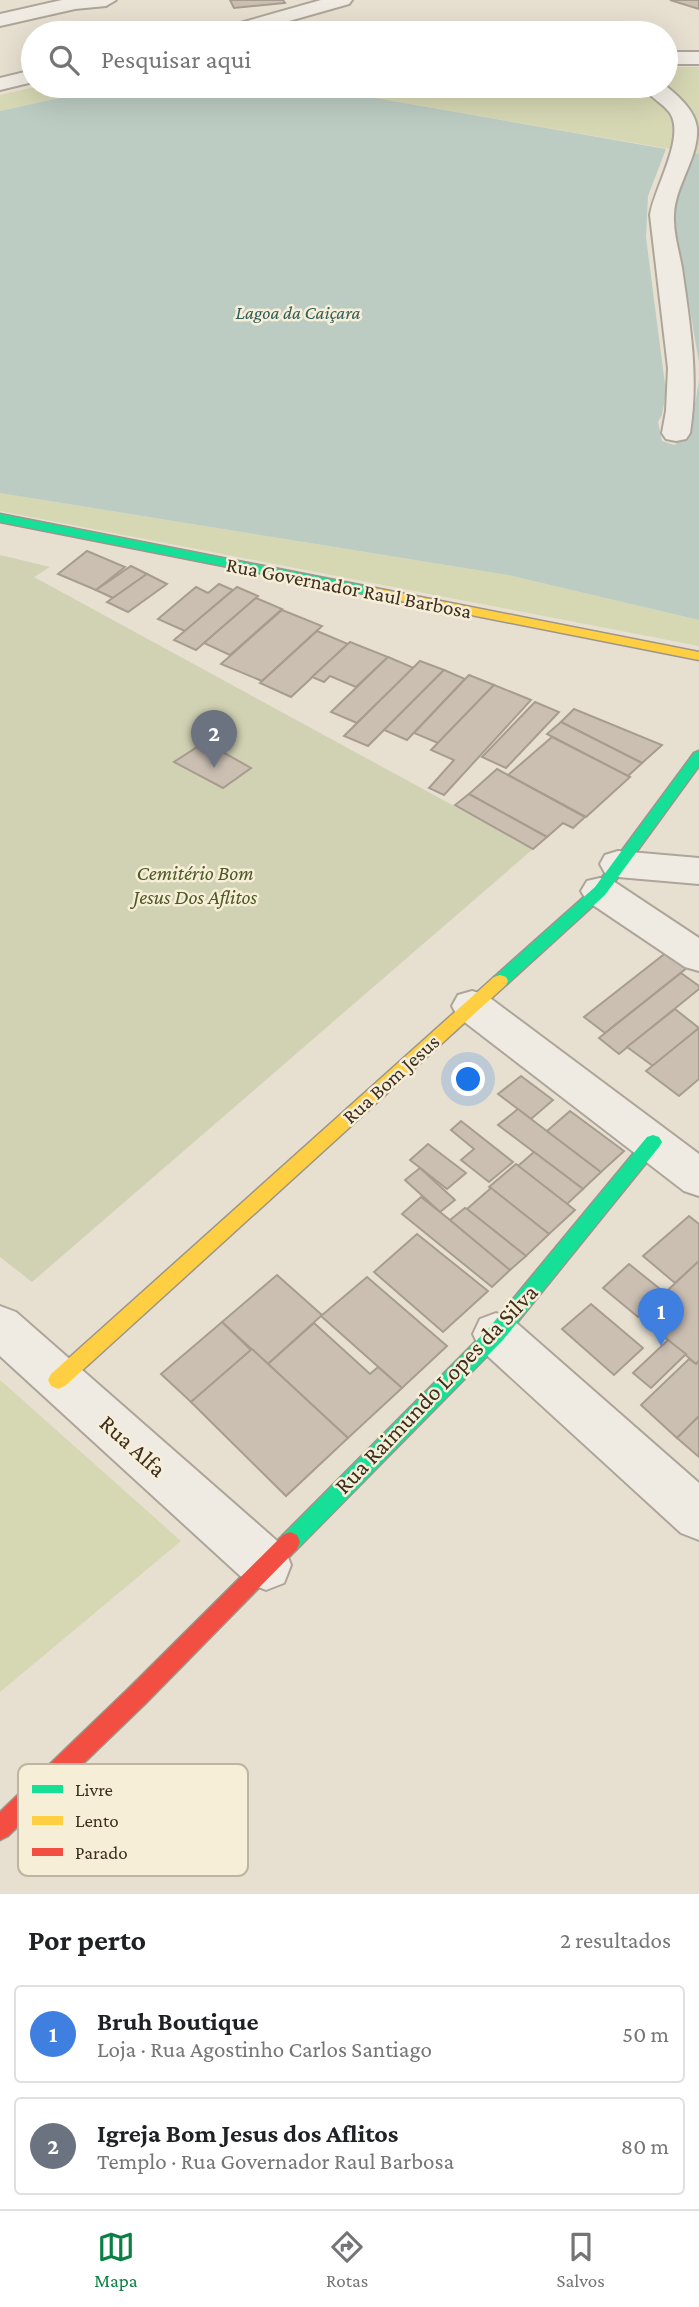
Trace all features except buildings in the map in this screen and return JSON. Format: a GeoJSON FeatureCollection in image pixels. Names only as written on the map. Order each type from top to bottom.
{"type":"FeatureCollection","features":[{"type":"Feature","properties":{"kind":"street"},"geometry":{"type":"LineString","coordinates":[[0,20],[75,3],[106,0]]}},
{"type":"Feature","properties":{"kind":"street"},"geometry":{"type":"LineString","coordinates":[[268,21],[342,0]]}},
{"type":"Feature","properties":{"kind":"street"},"geometry":{"type":"LineString","coordinates":[[678,58],[699,58]]}},
{"type":"Feature","properties":{"kind":"street"},"geometry":{"type":"LineString","coordinates":[[0,84],[21,79]]}},
{"type":"Feature","properties":{"kind":"street"},"geometry":{"type":"LineString","coordinates":[[665,98],[681,114],[686,127],[662,215],[682,374],[683,405],[676,433]]}},
{"type":"Feature","properties":{"kind":"street","name":"Rua Governador Raul Barbosa"},"geometry":{"type":"LineString","coordinates":[[0,519],[699,656]]}},
{"type":"Feature","properties":{"kind":"street","name":"Rua Bom Jesus"},"geometry":{"type":"LineString","coordinates":[[58,1380],[472,1006],[609,878],[699,756]]}},
{"type":"Feature","properties":{"kind":"street"},"geometry":{"type":"LineString","coordinates":[[609,878],[699,870]]}},
{"type":"Feature","properties":{"kind":"street"},"geometry":{"type":"LineString","coordinates":[[609,878],[699,957]]}},
{"type":"Feature","properties":{"kind":"street"},"geometry":{"type":"LineString","coordinates":[[472,1006],[699,1178]]}},
{"type":"Feature","properties":{"kind":"street","name":"Rua Raimundo Lopes da Silva"},"geometry":{"type":"LineString","coordinates":[[66,1764],[496,1334],[653,1142]]}},
{"type":"Feature","properties":{"kind":"street","name":"Rua Alfa"},"geometry":{"type":"LineString","coordinates":[[0,1327],[266,1564]]}},
{"type":"Feature","properties":{"kind":"street"},"geometry":{"type":"LineString","coordinates":[[496,1334],[699,1516]]}},
{"type":"Feature","properties":{"kind":"street","name":"Rua Raimundo Lopes da Silva"},"geometry":{"type":"LineString","coordinates":[[0,1828],[18,1811]]}},
{"type":"Feature","properties":{"kind":"green space"},"geometry":{"type":"Polygon","coordinates":[[[678,67],[699,67],[699,154],[376,98],[678,98],[678,67]]]}},
{"type":"Feature","properties":{"kind":"green space"},"geometry":{"type":"Polygon","coordinates":[[[21,90],[21,98],[59,98],[0,111],[0,95],[21,90]]]}},
{"type":"Feature","properties":{"kind":"green space"},"geometry":{"type":"Polygon","coordinates":[[[0,493],[508,575],[699,620],[699,646],[0,511],[0,493]]]}},
{"type":"Feature","properties":{"kind":"green space","name":"Cemitério Bom Jesus Dos Aflitos"},"geometry":{"type":"Polygon","coordinates":[[[0,555],[50,567],[34,577],[533,849],[32,1282],[0,1257],[0,555]]]}},
{"type":"Feature","properties":{"kind":"green space"},"geometry":{"type":"Polygon","coordinates":[[[0,1380],[181,1541],[0,1692],[0,1380]]]}},
{"type":"Feature","properties":{"kind":"water","name":"Lagoa da Caiçara"},"geometry":{"type":"Polygon","coordinates":[[[59,98],[376,98],[666,149],[648,196],[646,237],[666,392],[658,422],[662,441],[674,445],[690,435],[699,380],[699,620],[508,575],[0,493],[0,111],[59,98]]]}},
{"type":"Feature","properties":{"kind":"water"},"geometry":{"type":"Polygon","coordinates":[[[688,151],[699,154],[699,363],[674,216],[688,151]]]}},
{"type":"Feature","properties":{"kind":"traffic: fast"},"geometry":{"type":"LineString","coordinates":[[0,518],[370,591]]}},
{"type":"Feature","properties":{"kind":"traffic: fast"},"geometry":{"type":"LineString","coordinates":[[500,981],[600,891],[699,756]]}},
{"type":"Feature","properties":{"kind":"traffic: fast"},"geometry":{"type":"LineString","coordinates":[[290,1542],[496,1334],[653,1142]]}},
{"type":"Feature","properties":{"kind":"traffic: slow"},"geometry":{"type":"LineString","coordinates":[[370,591],[699,656]]}},
{"type":"Feature","properties":{"kind":"traffic: slow"},"geometry":{"type":"LineString","coordinates":[[58,1380],[500,981]]}},
{"type":"Feature","properties":{"kind":"traffic: jam"},"geometry":{"type":"LineString","coordinates":[[66,1764],[290,1542]]}},
{"type":"Feature","properties":{"kind":"traffic: jam"},"geometry":{"type":"LineString","coordinates":[[0,1828],[18,1811]]}},
{"type":"Feature","properties":{"kind":"place","name":"Igreja Bom Jesus dos Aflitos"},"geometry":{"type":"Point","coordinates":[214,768]}},
{"type":"Feature","properties":{"kind":"place","name":"Bruh Boutique"},"geometry":{"type":"Point","coordinates":[661,1346]}}]}
